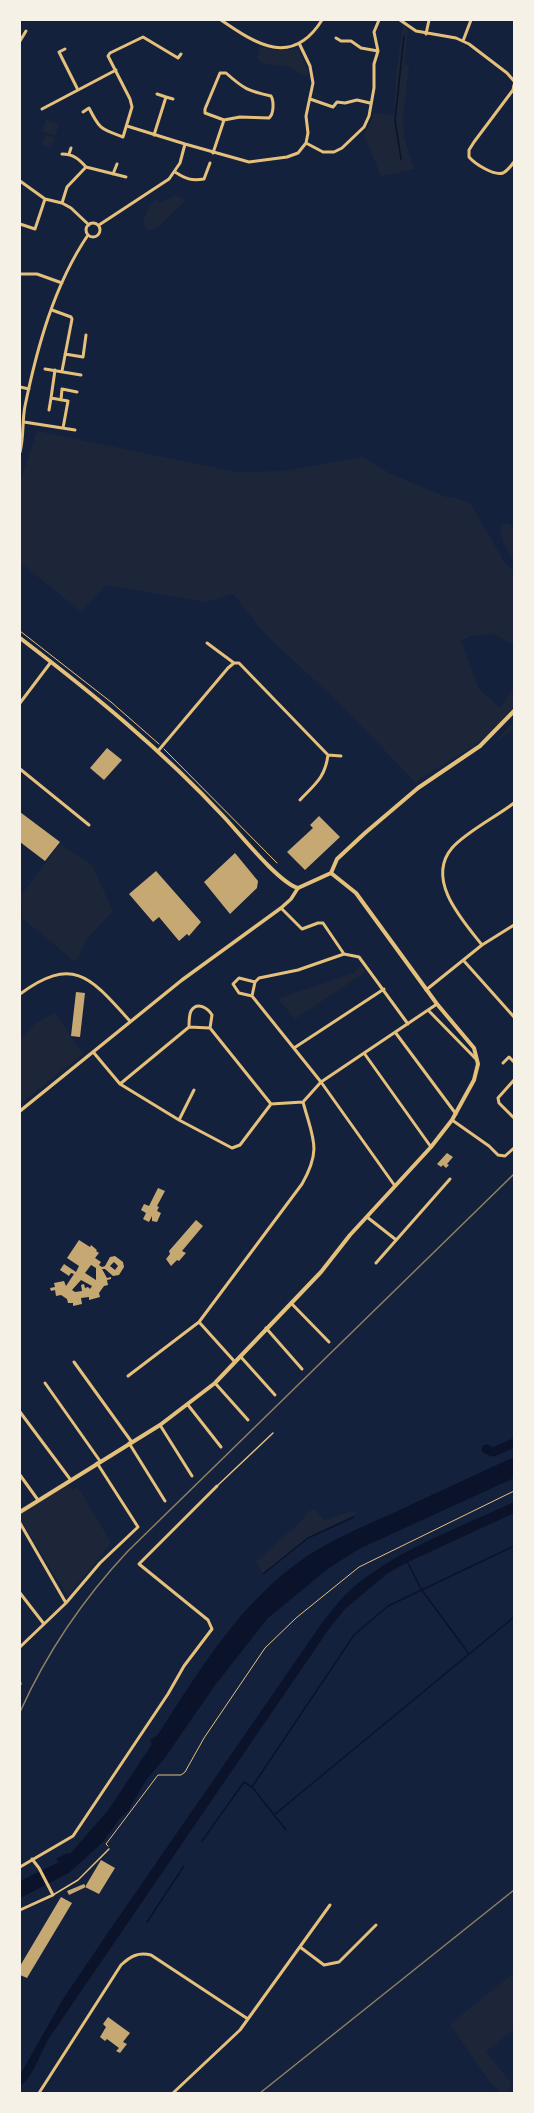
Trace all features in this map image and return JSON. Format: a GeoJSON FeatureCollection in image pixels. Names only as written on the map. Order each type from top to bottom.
{"type":"FeatureCollection","features":[{"type":"Feature","properties":{"kind":"main road"},"geometry":{"type":"LineString","coordinates":[[20,638],[158,751],[196,787],[279,876],[298,888],[331,873],[337,859],[365,832],[418,788],[480,746],[514,711]]}},
{"type":"Feature","properties":{"kind":"main road"},"geometry":{"type":"LineString","coordinates":[[20,1512],[70,1479],[160,1425],[215,1383],[266,1328],[322,1272],[350,1235],[431,1147],[456,1114],[475,1076],[478,1061],[474,1048],[426,990],[356,893],[331,873]]}},
{"type":"Feature","properties":{"kind":"street"},"geometry":{"type":"LineString","coordinates":[[221,20],[259,44],[286,47],[299,43],[316,30],[322,20]]}},
{"type":"Feature","properties":{"kind":"street"},"geometry":{"type":"LineString","coordinates":[[306,143],[323,152],[334,152],[342,148],[364,127],[369,116],[370,103],[374,88],[374,64],[378,51],[374,32],[379,20]]}},
{"type":"Feature","properties":{"kind":"street"},"geometry":{"type":"LineString","coordinates":[[400,20],[409,27],[426,34],[463,41],[507,72],[514,81]]}},
{"type":"Feature","properties":{"kind":"street"},"geometry":{"type":"LineString","coordinates":[[426,34],[428,20]]}},
{"type":"Feature","properties":{"kind":"street"},"geometry":{"type":"LineString","coordinates":[[463,41],[471,20]]}},
{"type":"Feature","properties":{"kind":"street"},"geometry":{"type":"LineString","coordinates":[[20,41],[26,31]]}},
{"type":"Feature","properties":{"kind":"street"},"geometry":{"type":"LineString","coordinates":[[121,142],[128,126],[132,107],[130,99],[108,56],[110,53],[138,38],[143,37],[178,58],[181,54]]}},
{"type":"Feature","properties":{"kind":"street"},"geometry":{"type":"LineString","coordinates":[[336,38],[341,41],[352,41],[361,48],[378,51]]}},
{"type":"Feature","properties":{"kind":"street"},"geometry":{"type":"LineString","coordinates":[[128,126],[214,153],[250,162],[287,157],[298,152],[306,143],[308,133],[306,116],[313,83],[310,66],[299,43]]}},
{"type":"Feature","properties":{"kind":"street"},"geometry":{"type":"LineString","coordinates":[[65,49],[59,52],[78,90]]}},
{"type":"Feature","properties":{"kind":"street"},"geometry":{"type":"LineString","coordinates":[[42,109],[116,70]]}},
{"type":"Feature","properties":{"kind":"street"},"geometry":{"type":"LineString","coordinates":[[220,73],[226,73],[244,89],[253,93],[271,96],[273,98],[272,113],[269,118],[240,117],[224,120],[205,113],[220,73]]}},
{"type":"Feature","properties":{"kind":"street"},"geometry":{"type":"LineString","coordinates":[[514,85],[513,90],[469,150],[469,157],[473,161],[497,174],[503,173],[514,162]]}},
{"type":"Feature","properties":{"kind":"street"},"geometry":{"type":"LineString","coordinates":[[157,94],[173,99]]}},
{"type":"Feature","properties":{"kind":"street"},"geometry":{"type":"LineString","coordinates":[[154,135],[166,97]]}},
{"type":"Feature","properties":{"kind":"street"},"geometry":{"type":"LineString","coordinates":[[310,99],[333,107],[337,102],[345,103],[357,100],[370,103]]}},
{"type":"Feature","properties":{"kind":"street"},"geometry":{"type":"LineString","coordinates":[[83,112],[89,108],[97,125],[102,130],[123,136]]}},
{"type":"Feature","properties":{"kind":"street"},"geometry":{"type":"LineString","coordinates":[[214,153],[224,120]]}},
{"type":"Feature","properties":{"kind":"street"},"geometry":{"type":"LineString","coordinates":[[99,225],[164,183],[175,172],[185,144]]}},
{"type":"Feature","properties":{"kind":"street"},"geometry":{"type":"LineString","coordinates":[[70,154],[71,148]]}},
{"type":"Feature","properties":{"kind":"street"},"geometry":{"type":"LineString","coordinates":[[62,154],[70,154],[86,166],[126,177]]}},
{"type":"Feature","properties":{"kind":"street"},"geometry":{"type":"LineString","coordinates":[[175,172],[186,179],[194,181],[204,179],[210,163]]}},
{"type":"Feature","properties":{"kind":"street"},"geometry":{"type":"LineString","coordinates":[[113,174],[117,164]]}},
{"type":"Feature","properties":{"kind":"street"},"geometry":{"type":"LineString","coordinates":[[62,203],[67,187],[86,166]]}},
{"type":"Feature","properties":{"kind":"street"},"geometry":{"type":"LineString","coordinates":[[20,181],[45,199],[62,203],[71,208],[89,225]]}},
{"type":"Feature","properties":{"kind":"street"},"geometry":{"type":"LineString","coordinates":[[20,224],[35,229],[45,199]]}},
{"type":"Feature","properties":{"kind":"street"},"geometry":{"type":"LineString","coordinates":[[20,452],[29,389],[52,310],[62,283],[88,235],[86,229],[89,225],[94,223],[99,225]]}},
{"type":"Feature","properties":{"kind":"street"},"geometry":{"type":"LineString","coordinates":[[88,235],[93,237],[98,235],[100,231],[99,225]]}},
{"type":"Feature","properties":{"kind":"street"},"geometry":{"type":"LineString","coordinates":[[20,274],[37,274],[62,283]]}},
{"type":"Feature","properties":{"kind":"street"},"geometry":{"type":"LineString","coordinates":[[52,310],[72,318],[62,372]]}},
{"type":"Feature","properties":{"kind":"street"},"geometry":{"type":"LineString","coordinates":[[65,354],[83,357],[86,335]]}},
{"type":"Feature","properties":{"kind":"street"},"geometry":{"type":"LineString","coordinates":[[45,369],[81,375]]}},
{"type":"Feature","properties":{"kind":"street"},"geometry":{"type":"LineString","coordinates":[[49,410],[55,370]]}},
{"type":"Feature","properties":{"kind":"street"},"geometry":{"type":"LineString","coordinates":[[20,388],[29,389]]}},
{"type":"Feature","properties":{"kind":"street"},"geometry":{"type":"LineString","coordinates":[[61,400],[62,389],[77,392]]}},
{"type":"Feature","properties":{"kind":"street"},"geometry":{"type":"LineString","coordinates":[[51,398],[68,401],[63,428]]}},
{"type":"Feature","properties":{"kind":"street"},"geometry":{"type":"LineString","coordinates":[[24,422],[75,430]]}},
{"type":"Feature","properties":{"kind":"street"},"geometry":{"type":"LineString","coordinates":[[207,643],[234,663],[242,665],[328,755],[341,756]]}},
{"type":"Feature","properties":{"kind":"street"},"geometry":{"type":"LineString","coordinates":[[20,703],[50,662]]}},
{"type":"Feature","properties":{"kind":"street"},"geometry":{"type":"LineString","coordinates":[[158,751],[234,663]]}},
{"type":"Feature","properties":{"kind":"street"},"geometry":{"type":"LineString","coordinates":[[300,800],[322,777],[328,755]]}},
{"type":"Feature","properties":{"kind":"street"},"geometry":{"type":"LineString","coordinates":[[20,769],[89,826]]}},
{"type":"Feature","properties":{"kind":"street"},"geometry":{"type":"LineString","coordinates":[[482,946],[459,915],[446,892],[443,874],[445,860],[452,848],[514,803]]}},
{"type":"Feature","properties":{"kind":"street"},"geometry":{"type":"LineString","coordinates":[[20,1111],[182,980],[282,908],[291,899],[298,888]]}},
{"type":"Feature","properties":{"kind":"street"},"geometry":{"type":"LineString","coordinates":[[282,908],[302,929],[323,923],[344,954]]}},
{"type":"Feature","properties":{"kind":"street"},"geometry":{"type":"LineString","coordinates":[[426,990],[482,946],[514,925]]}},
{"type":"Feature","properties":{"kind":"street"},"geometry":{"type":"LineString","coordinates":[[252,996],[255,982],[259,978],[320,964],[333,956],[344,954],[359,957],[384,989],[408,1024]]}},
{"type":"Feature","properties":{"kind":"street"},"geometry":{"type":"LineString","coordinates":[[464,961],[514,1017]]}},
{"type":"Feature","properties":{"kind":"street"},"geometry":{"type":"LineString","coordinates":[[20,994],[44,978],[61,973],[76,974],[88,980],[103,992],[130,1021]]}},
{"type":"Feature","properties":{"kind":"street"},"geometry":{"type":"LineString","coordinates":[[255,982],[239,978],[233,984],[239,993],[252,996],[294,1048],[321,1082],[395,1186]]}},
{"type":"Feature","properties":{"kind":"street"},"geometry":{"type":"LineString","coordinates":[[294,1048],[384,989]]}},
{"type":"Feature","properties":{"kind":"street"},"geometry":{"type":"LineString","coordinates":[[94,1052],[120,1084],[179,1120],[228,1147],[236,1147],[246,1137],[271,1104],[303,1102],[321,1082],[437,1004]]}},
{"type":"Feature","properties":{"kind":"street"},"geometry":{"type":"LineString","coordinates":[[189,1027],[190,1012],[194,1008],[201,1006],[208,1008],[212,1015],[210,1028],[271,1104]]}},
{"type":"Feature","properties":{"kind":"street"},"geometry":{"type":"LineString","coordinates":[[428,1010],[478,1061]]}},
{"type":"Feature","properties":{"kind":"street"},"geometry":{"type":"LineString","coordinates":[[120,1084],[189,1027],[210,1028]]}},
{"type":"Feature","properties":{"kind":"street"},"geometry":{"type":"LineString","coordinates":[[395,1032],[456,1114]]}},
{"type":"Feature","properties":{"kind":"street"},"geometry":{"type":"LineString","coordinates":[[364,1053],[431,1147]]}},
{"type":"Feature","properties":{"kind":"street"},"geometry":{"type":"LineString","coordinates":[[503,1063],[509,1057],[514,1062]]}},
{"type":"Feature","properties":{"kind":"street"},"geometry":{"type":"LineString","coordinates":[[514,1080],[498,1098],[499,1103],[514,1118]]}},
{"type":"Feature","properties":{"kind":"street"},"geometry":{"type":"LineString","coordinates":[[179,1120],[194,1090]]}},
{"type":"Feature","properties":{"kind":"street"},"geometry":{"type":"LineString","coordinates":[[128,1376],[199,1322],[302,1184],[312,1167],[315,1150],[303,1102]]}},
{"type":"Feature","properties":{"kind":"street"},"geometry":{"type":"LineString","coordinates":[[452,1120],[489,1146],[498,1155],[505,1156],[514,1148]]}},
{"type":"Feature","properties":{"kind":"street"},"geometry":{"type":"LineString","coordinates":[[376,1263],[450,1179]]}},
{"type":"Feature","properties":{"kind":"street"},"geometry":{"type":"LineString","coordinates":[[367,1217],[395,1240]]}},
{"type":"Feature","properties":{"kind":"street"},"geometry":{"type":"LineString","coordinates":[[291,1303],[329,1342]]}},
{"type":"Feature","properties":{"kind":"street"},"geometry":{"type":"LineString","coordinates":[[199,1322],[235,1362]]}},
{"type":"Feature","properties":{"kind":"street"},"geometry":{"type":"LineString","coordinates":[[266,1328],[302,1369]]}},
{"type":"Feature","properties":{"kind":"street"},"geometry":{"type":"LineString","coordinates":[[240,1356],[275,1395]]}},
{"type":"Feature","properties":{"kind":"street"},"geometry":{"type":"LineString","coordinates":[[74,1362],[130,1442],[164,1501]]}},
{"type":"Feature","properties":{"kind":"street"},"geometry":{"type":"LineString","coordinates":[[20,1647],[66,1603],[100,1563],[138,1527],[99,1462],[45,1383]]}},
{"type":"Feature","properties":{"kind":"street"},"geometry":{"type":"LineString","coordinates":[[215,1383],[248,1420]]}},
{"type":"Feature","properties":{"kind":"street"},"geometry":{"type":"LineString","coordinates":[[188,1405],[221,1447]]}},
{"type":"Feature","properties":{"kind":"street"},"geometry":{"type":"LineString","coordinates":[[20,1412],[70,1479]]}},
{"type":"Feature","properties":{"kind":"street"},"geometry":{"type":"LineString","coordinates":[[160,1425],[192,1476]]}},
{"type":"Feature","properties":{"kind":"street"},"geometry":{"type":"LineString","coordinates":[[20,1475],[38,1500]]}},
{"type":"Feature","properties":{"kind":"street"},"geometry":{"type":"LineString","coordinates":[[20,1867],[73,1836],[168,1694],[184,1666],[212,1629],[208,1620],[139,1564],[217,1486]]}},
{"type":"Feature","properties":{"kind":"street"},"geometry":{"type":"LineString","coordinates":[[20,1523],[66,1603]]}},
{"type":"Feature","properties":{"kind":"street"},"geometry":{"type":"LineString","coordinates":[[20,1593],[44,1624]]}},
{"type":"Feature","properties":{"kind":"street"},"geometry":{"type":"LineString","coordinates":[[20,1910],[53,1895],[39,1868],[32,1859]]}},
{"type":"Feature","properties":{"kind":"street"},"geometry":{"type":"LineString","coordinates":[[173,2093],[240,2030],[330,1905]]}},
{"type":"Feature","properties":{"kind":"street"},"geometry":{"type":"LineString","coordinates":[[300,1947],[324,1965],[339,1962],[376,1925]]}},
{"type":"Feature","properties":{"kind":"street"},"geometry":{"type":"LineString","coordinates":[[39,2093],[121,1965],[131,1956],[142,1953],[152,1955],[248,2019]]}},
{"type":"Feature","properties":{"kind":"lane"},"geometry":{"type":"LineString","coordinates":[[217,1486],[273,1434]]}},
{"type":"Feature","properties":{"kind":"lane"},"geometry":{"type":"LineString","coordinates":[[53,1895],[78,1880],[109,1848]]}},
{"type":"Feature","properties":{"kind":"path"},"geometry":{"type":"LineString","coordinates":[[109,1848],[106,1844],[158,1775],[181,1775],[185,1772],[204,1738],[264,1648],[296,1618],[359,1567],[514,1491]]}},
{"type":"Feature","properties":{"kind":"shaded area"},"geometry":{"type":"Polygon","coordinates":[[[403,25],[408,30],[404,65],[409,66],[403,115],[404,138],[414,169],[381,176],[364,135],[374,113],[394,115],[396,76],[403,25]]]}},
{"type":"Feature","properties":{"kind":"shaded area"},"geometry":{"type":"Polygon","coordinates":[[[259,47],[277,50],[298,49],[309,74],[306,76],[289,67],[270,65],[262,62],[257,56],[260,55],[260,52],[258,51],[259,47]]]}},
{"type":"Feature","properties":{"kind":"shaded area"},"geometry":{"type":"Polygon","coordinates":[[[46,120],[59,124],[55,136],[42,131],[46,120]]]}},
{"type":"Feature","properties":{"kind":"shaded area"},"geometry":{"type":"Polygon","coordinates":[[[45,135],[55,138],[51,148],[42,145],[45,135]]]}},
{"type":"Feature","properties":{"kind":"shaded area"},"geometry":{"type":"Polygon","coordinates":[[[176,195],[185,200],[182,204],[158,227],[147,231],[143,221],[149,207],[156,198],[159,203],[176,195]]]}},
{"type":"Feature","properties":{"kind":"shaded area"},"geometry":{"type":"Polygon","coordinates":[[[37,431],[236,472],[284,471],[363,457],[391,474],[446,497],[455,498],[470,503],[505,563],[514,572],[514,645],[494,634],[470,636],[461,641],[479,689],[500,708],[514,688],[514,706],[488,735],[472,747],[418,780],[416,783],[337,701],[265,634],[233,594],[206,602],[106,585],[81,612],[20,562],[20,483],[37,431]]]}},
{"type":"Feature","properties":{"kind":"shaded area"},"geometry":{"type":"Polygon","coordinates":[[[503,524],[509,524],[514,529],[514,561],[503,542],[500,528],[503,524]]]}},
{"type":"Feature","properties":{"kind":"shaded area"},"geometry":{"type":"Polygon","coordinates":[[[514,721],[514,729],[494,743],[514,721]]]}},
{"type":"Feature","properties":{"kind":"shaded area"},"geometry":{"type":"Polygon","coordinates":[[[60,844],[92,865],[113,911],[86,940],[78,959],[73,960],[22,918],[23,911],[20,896],[60,844]]]}},
{"type":"Feature","properties":{"kind":"shaded area"},"geometry":{"type":"Polygon","coordinates":[[[361,966],[366,972],[295,1019],[278,999],[353,973],[361,966]]]}},
{"type":"Feature","properties":{"kind":"shaded area"},"geometry":{"type":"Polygon","coordinates":[[[55,1013],[83,1054],[20,1104],[20,1039],[36,1023],[55,1013]]]}},
{"type":"Feature","properties":{"kind":"shaded area"},"geometry":{"type":"Polygon","coordinates":[[[514,1457],[514,1478],[359,1549],[329,1568],[268,1618],[216,1684],[164,1759],[147,1779],[128,1811],[120,1818],[103,1842],[69,1873],[20,1898],[20,1881],[59,1862],[56,1859],[67,1853],[70,1854],[109,1809],[152,1744],[150,1740],[157,1736],[203,1665],[238,1619],[257,1598],[278,1579],[311,1554],[357,1529],[514,1457]]]}},
{"type":"Feature","properties":{"kind":"shaded area"},"geometry":{"type":"Polygon","coordinates":[[[67,1483],[72,1490],[78,1487],[111,1543],[68,1596],[20,1519],[20,1514],[67,1483]]]}},
{"type":"Feature","properties":{"kind":"shaded area"},"geometry":{"type":"Polygon","coordinates":[[[514,1502],[514,1513],[406,1563],[388,1573],[345,1609],[329,1629],[49,2038],[28,2078],[20,2086],[20,2075],[63,1999],[324,1620],[340,1600],[364,1579],[404,1553],[448,1531],[514,1502]]]}},
{"type":"Feature","properties":{"kind":"shaded area"},"geometry":{"type":"Polygon","coordinates":[[[315,1509],[324,1520],[353,1511],[358,1513],[308,1538],[263,1574],[256,1562],[300,1522],[309,1511],[315,1509]]]}},
{"type":"Feature","properties":{"kind":"shaded area"},"geometry":{"type":"Polygon","coordinates":[[[514,1973],[514,2029],[486,2052],[511,2083],[507,2093],[500,2093],[484,2074],[450,2024],[514,1973]]]}},
{"type":"Feature","properties":{"kind":"building"},"geometry":{"type":"Polygon","coordinates":[[[107,748],[122,760],[104,780],[90,768],[107,748]]]}},
{"type":"Feature","properties":{"kind":"building"},"geometry":{"type":"Polygon","coordinates":[[[20,812],[60,842],[45,861],[20,842],[20,812]]]}},
{"type":"Feature","properties":{"kind":"building"},"geometry":{"type":"Polygon","coordinates":[[[319,816],[340,837],[305,870],[287,852],[313,828],[310,825],[319,816]]]}},
{"type":"Feature","properties":{"kind":"building"},"geometry":{"type":"Polygon","coordinates":[[[235,853],[258,881],[257,888],[230,914],[204,882],[235,853]]]}},
{"type":"Feature","properties":{"kind":"building"},"geometry":{"type":"Polygon","coordinates":[[[156,871],[201,922],[189,936],[187,934],[179,941],[159,917],[153,922],[129,894],[156,871]]]}},
{"type":"Feature","properties":{"kind":"building"},"geometry":{"type":"Polygon","coordinates":[[[76,992],[85,993],[80,1037],[71,1036],[76,992]]]}},
{"type":"Feature","properties":{"kind":"building"},"geometry":{"type":"Polygon","coordinates":[[[447,1153],[453,1157],[447,1164],[449,1165],[446,1168],[443,1165],[441,1167],[437,1164],[447,1153]]]}},
{"type":"Feature","properties":{"kind":"building"},"geometry":{"type":"Polygon","coordinates":[[[158,1188],[165,1191],[157,1206],[159,1207],[157,1211],[161,1213],[157,1222],[152,1221],[152,1216],[149,1222],[143,1219],[146,1213],[141,1210],[144,1204],[149,1206],[158,1188]]]}},
{"type":"Feature","properties":{"kind":"building"},"geometry":{"type":"Polygon","coordinates":[[[196,1220],[203,1226],[182,1251],[186,1253],[179,1261],[177,1260],[171,1266],[166,1259],[170,1254],[169,1251],[196,1220]]]}},
{"type":"Feature","properties":{"kind":"building"},"geometry":{"type":"Polygon","coordinates":[[[79,1240],[90,1247],[91,1245],[97,1250],[96,1251],[99,1253],[95,1258],[101,1262],[99,1265],[102,1267],[105,1266],[110,1257],[115,1256],[123,1262],[124,1267],[119,1275],[113,1276],[105,1269],[102,1269],[107,1278],[111,1277],[111,1279],[107,1280],[108,1285],[104,1286],[99,1293],[100,1297],[89,1300],[89,1297],[81,1298],[82,1304],[73,1306],[73,1303],[68,1303],[67,1299],[61,1295],[56,1296],[55,1290],[51,1291],[50,1288],[55,1287],[54,1283],[64,1281],[66,1286],[74,1274],[71,1273],[69,1276],[60,1270],[64,1264],[76,1272],[79,1266],[67,1258],[79,1240]],[[114,1262],[110,1266],[115,1270],[118,1266],[114,1262]],[[91,1265],[85,1273],[96,1280],[96,1268],[91,1265]],[[81,1280],[72,1290],[75,1292],[82,1291],[81,1285],[84,1284],[85,1288],[88,1287],[90,1289],[92,1286],[81,1280]]]}},
{"type":"Feature","properties":{"kind":"building"},"geometry":{"type":"Polygon","coordinates":[[[101,1860],[115,1868],[99,1894],[85,1887],[101,1860]]]}},
{"type":"Feature","properties":{"kind":"building"},"geometry":{"type":"Polygon","coordinates":[[[84,1884],[86,1887],[69,1895],[67,1891],[84,1884]]]}},
{"type":"Feature","properties":{"kind":"building"},"geometry":{"type":"Polygon","coordinates":[[[61,1897],[72,1903],[27,1978],[20,1975],[20,1966],[61,1897]]]}},
{"type":"Feature","properties":{"kind":"building"},"geometry":{"type":"Polygon","coordinates":[[[108,2017],[130,2033],[123,2042],[127,2044],[120,2053],[116,2051],[119,2048],[107,2039],[105,2041],[100,2037],[106,2027],[103,2024],[108,2017]]]}},
{"type":"Feature","properties":{"kind":"waterway"},"geometry":{"type":"LineString","coordinates":[[401,159],[395,120],[404,36]]}},
{"type":"Feature","properties":{"kind":"waterway"},"geometry":{"type":"LineString","coordinates":[[486,1449],[493,1452],[514,1443]]}},
{"type":"Feature","properties":{"kind":"waterway"},"geometry":{"type":"LineString","coordinates":[[263,1574],[308,1538],[354,1517]]}},
{"type":"Feature","properties":{"kind":"waterway"},"geometry":{"type":"LineString","coordinates":[[252,1787],[354,1635],[388,1606],[514,1546]]}},
{"type":"Feature","properties":{"kind":"waterway"},"geometry":{"type":"LineString","coordinates":[[407,1561],[421,1589],[469,1654]]}},
{"type":"Feature","properties":{"kind":"waterway"},"geometry":{"type":"LineString","coordinates":[[274,1815],[514,1617]]}},
{"type":"Feature","properties":{"kind":"waterway"},"geometry":{"type":"LineString","coordinates":[[202,1841],[244,1782],[252,1787],[286,1830]]}},
{"type":"Feature","properties":{"kind":"waterway"},"geometry":{"type":"LineString","coordinates":[[147,1922],[184,1866]]}},
{"type":"Feature","properties":{"kind":"railway"},"geometry":{"type":"LineString","coordinates":[[20,1712],[42,1668],[67,1627],[96,1588],[128,1551],[514,1174]]}},
{"type":"Feature","properties":{"kind":"railway"},"geometry":{"type":"LineString","coordinates":[[260,2093],[514,1890]]}}]}
